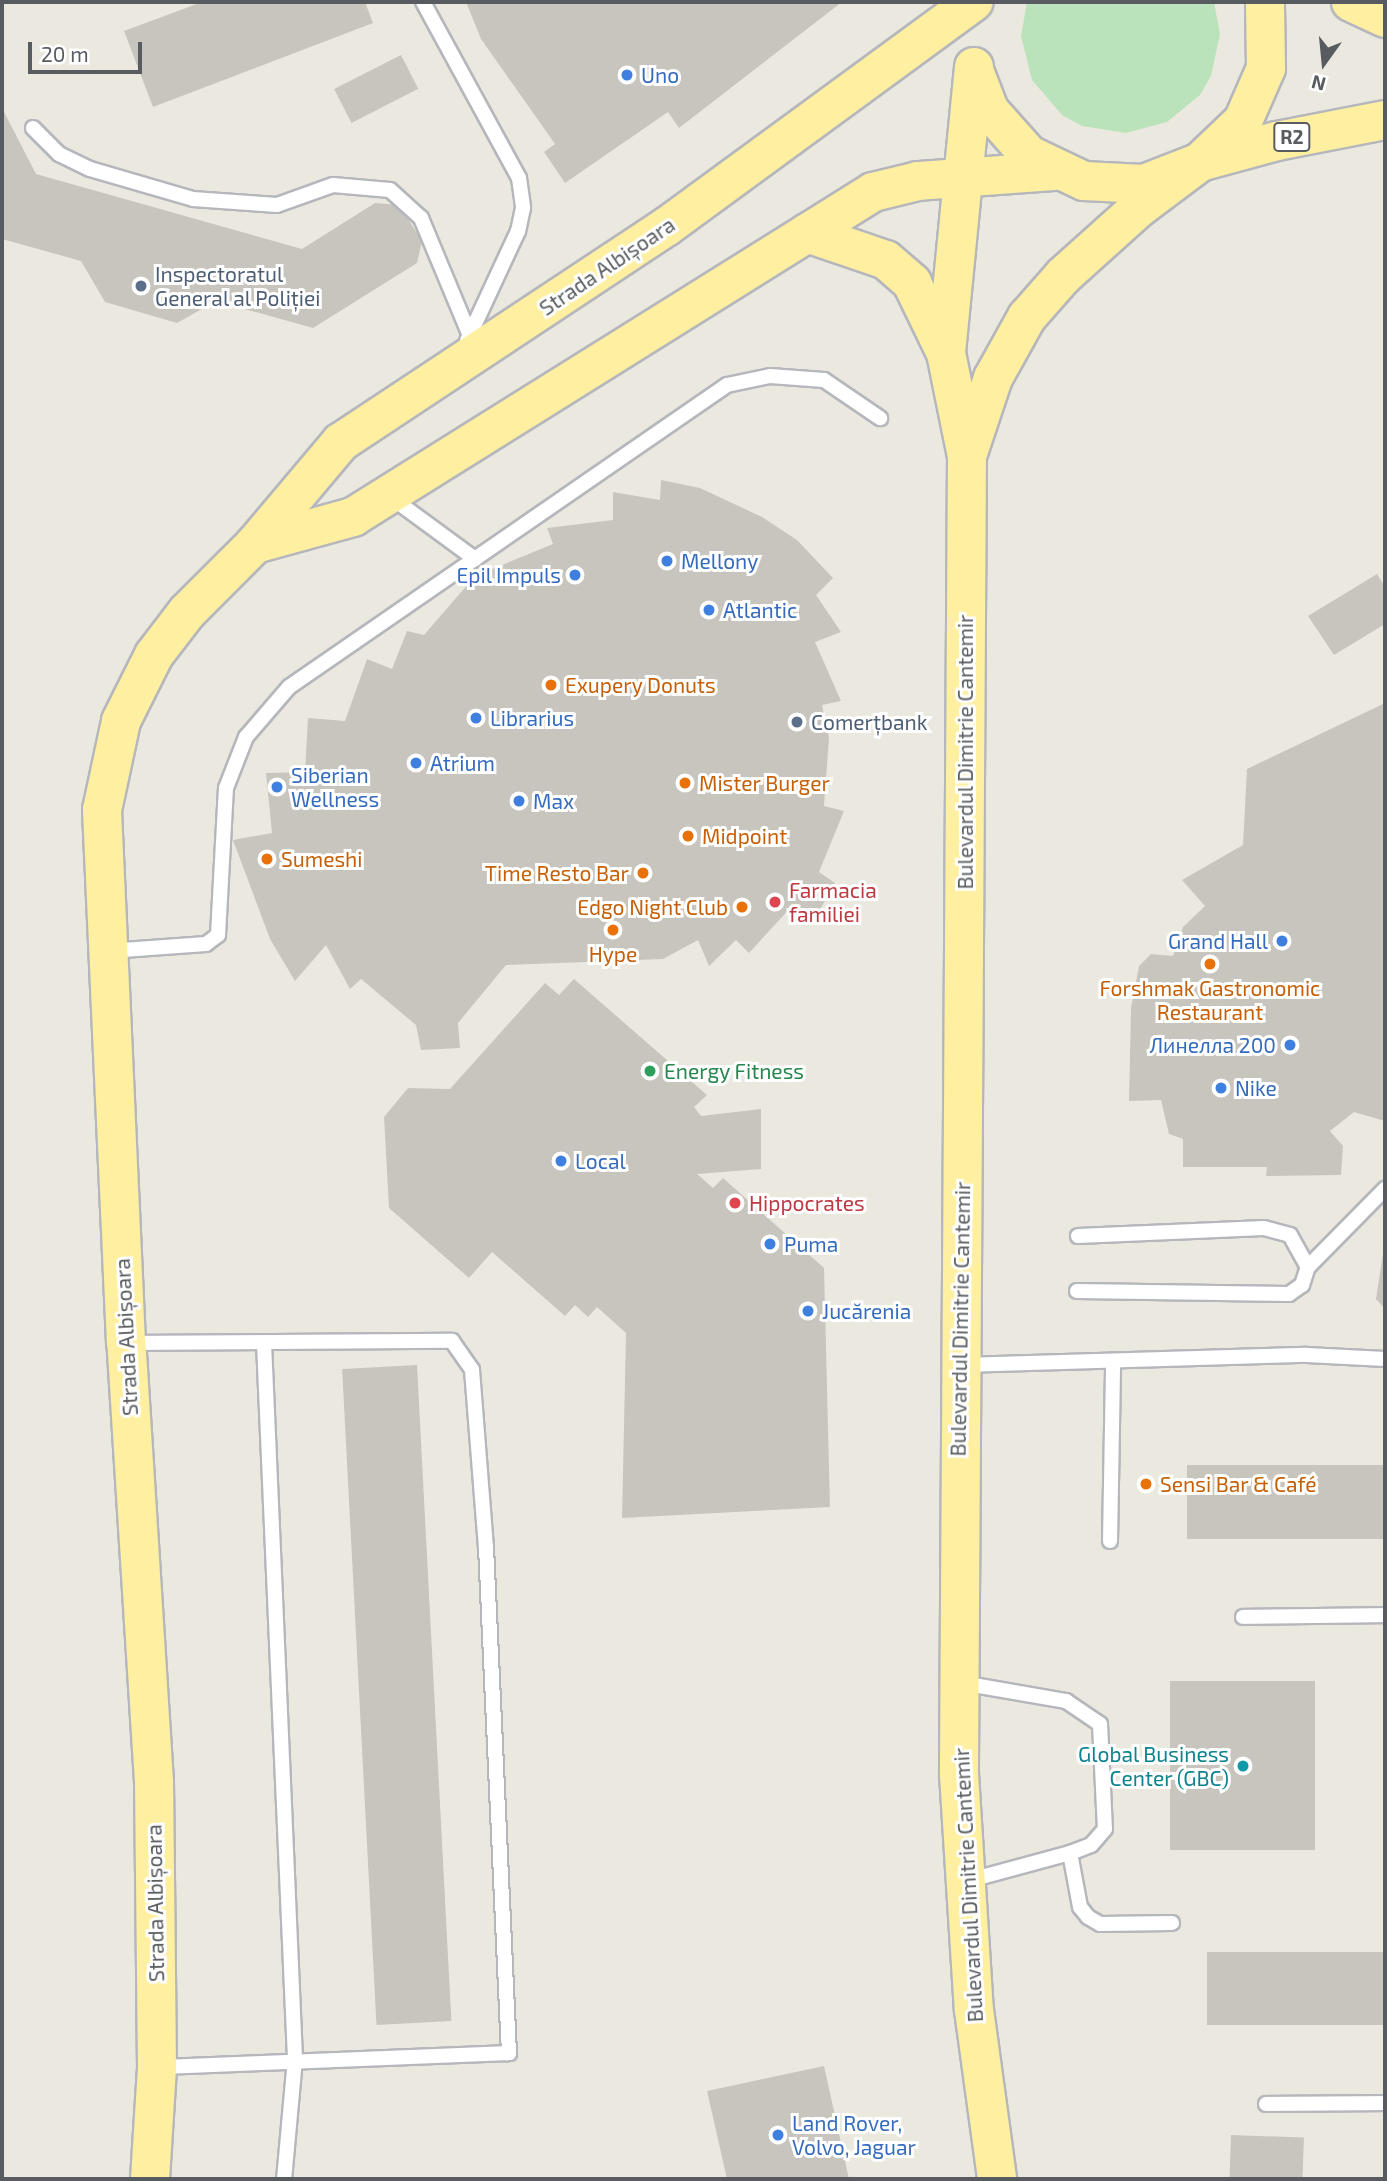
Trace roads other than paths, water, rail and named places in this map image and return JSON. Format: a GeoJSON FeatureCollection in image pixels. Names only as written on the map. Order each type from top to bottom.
{"type":"FeatureCollection","features":[{"type":"Feature","properties":{"kind":"main road","name":"Strada Albișoara"},"geometry":{"type":"LineString","coordinates":[[150,2179],[157,2067],[154,1782],[126,1343],[102,810],[121,722],[154,655],[187,611],[255,544],[341,442],[462,352],[666,227],[974,2]]}},
{"type":"Feature","properties":{"kind":"main road"},"geometry":{"type":"LineString","coordinates":[[974,2],[974,66],[989,110],[1007,135],[1055,171],[1084,181],[1144,184],[1200,162]]}},
{"type":"Feature","properties":{"kind":"main road","name":"Bulevardul Dimitrie Cantemir"},"geometry":{"type":"LineString","coordinates":[[967,456],[993,378],[1027,317],[1106,234],[1200,162],[1237,128],[1257,96],[1270,40],[1265,2]]}},
{"type":"Feature","properties":{"kind":"main road"},"geometry":{"type":"LineString","coordinates":[[1352,2],[1385,18]]}},
{"type":"Feature","properties":{"kind":"main road","name":"Bulevardul Dimitrie Cantemir"},"geometry":{"type":"LineString","coordinates":[[974,66],[946,353],[967,456],[958,1683],[965,1881],[974,2010],[997,2179]]}},
{"type":"Feature","properties":{"kind":"main road","name":"R2"},"geometry":{"type":"LineString","coordinates":[[1200,162],[1277,141],[1385,120]]}},
{"type":"Feature","properties":{"kind":"main road","name":"Strada Albișoara"},"geometry":{"type":"LineString","coordinates":[[255,544],[353,517],[873,192],[964,178],[1055,171]]}},
{"type":"Feature","properties":{"kind":"main road"},"geometry":{"type":"LineString","coordinates":[[807,233],[886,260],[912,283],[946,353]]}},
{"type":"Feature","properties":{"kind":"lane"},"geometry":{"type":"LineString","coordinates":[[423,2],[519,178],[523,208],[518,231],[462,352]]}},
{"type":"Feature","properties":{"kind":"lane"},"geometry":{"type":"LineString","coordinates":[[33,128],[59,154],[90,169],[193,199],[277,205],[333,185],[390,190],[421,218],[462,352]]}},
{"type":"Feature","properties":{"kind":"lane"},"geometry":{"type":"LineString","coordinates":[[107,951],[206,944],[218,935],[226,788],[246,737],[289,687],[727,385],[770,376],[824,380],[880,418]]}},
{"type":"Feature","properties":{"kind":"lane"},"geometry":{"type":"LineString","coordinates":[[388,495],[475,559]]}},
{"type":"Feature","properties":{"kind":"lane"},"geometry":{"type":"LineString","coordinates":[[1077,1291],[1289,1294],[1303,1285],[1308,1267],[1385,1189]]}},
{"type":"Feature","properties":{"kind":"lane"},"geometry":{"type":"LineString","coordinates":[[1078,1236],[1264,1228],[1290,1235],[1308,1267]]}},
{"type":"Feature","properties":{"kind":"lane"},"geometry":{"type":"LineString","coordinates":[[126,1343],[452,1341],[472,1370],[486,1546],[509,2039],[509,2053],[295,2059],[157,2067]]}},
{"type":"Feature","properties":{"kind":"lane"},"geometry":{"type":"LineString","coordinates":[[264,1343],[295,2059],[284,2179]]}},
{"type":"Feature","properties":{"kind":"lane"},"geometry":{"type":"LineString","coordinates":[[960,1365],[1307,1355],[1385,1359]]}},
{"type":"Feature","properties":{"kind":"lane"},"geometry":{"type":"LineString","coordinates":[[1110,1541],[1113,1362]]}},
{"type":"Feature","properties":{"kind":"lane"},"geometry":{"type":"LineString","coordinates":[[1243,1617],[1385,1615]]}},
{"type":"Feature","properties":{"kind":"lane"},"geometry":{"type":"LineString","coordinates":[[958,1683],[1066,1701],[1100,1724],[1105,1829],[1091,1845],[1070,1853],[965,1881]]}},
{"type":"Feature","properties":{"kind":"lane"},"geometry":{"type":"LineString","coordinates":[[1070,1853],[1080,1907],[1088,1917],[1100,1924],[1171,1923]]}},
{"type":"Feature","properties":{"kind":"lane"},"geometry":{"type":"LineString","coordinates":[[1266,2104],[1385,2103]]}},
{"type":"Feature","properties":{"kind":"place","name":"Uno"},"geometry":{"type":"Point","coordinates":[627,75]}},
{"type":"Feature","properties":{"kind":"place","name":"Inspectoratul General al Poliției"},"geometry":{"type":"Point","coordinates":[141,286]}},
{"type":"Feature","properties":{"kind":"place","name":"Mellony"},"geometry":{"type":"Point","coordinates":[667,561]}},
{"type":"Feature","properties":{"kind":"place","name":"Epil Impuls"},"geometry":{"type":"Point","coordinates":[575,575]}},
{"type":"Feature","properties":{"kind":"place","name":"Atlantic"},"geometry":{"type":"Point","coordinates":[709,610]}},
{"type":"Feature","properties":{"kind":"place","name":"Exupery Donuts"},"geometry":{"type":"Point","coordinates":[551,685]}},
{"type":"Feature","properties":{"kind":"place","name":"Librarius"},"geometry":{"type":"Point","coordinates":[476,718]}},
{"type":"Feature","properties":{"kind":"place","name":"Comerțbank"},"geometry":{"type":"Point","coordinates":[797,722]}},
{"type":"Feature","properties":{"kind":"place","name":"Atrium"},"geometry":{"type":"Point","coordinates":[416,763]}},
{"type":"Feature","properties":{"kind":"place","name":"Mister Burger"},"geometry":{"type":"Point","coordinates":[685,783]}},
{"type":"Feature","properties":{"kind":"place","name":"Siberian Wellness"},"geometry":{"type":"Point","coordinates":[277,787]}},
{"type":"Feature","properties":{"kind":"place","name":"Max"},"geometry":{"type":"Point","coordinates":[519,801]}},
{"type":"Feature","properties":{"kind":"place","name":"Midpoint"},"geometry":{"type":"Point","coordinates":[688,836]}},
{"type":"Feature","properties":{"kind":"place","name":"Sumeshi"},"geometry":{"type":"Point","coordinates":[267,859]}},
{"type":"Feature","properties":{"kind":"place","name":"Time Resto Bar"},"geometry":{"type":"Point","coordinates":[643,873]}},
{"type":"Feature","properties":{"kind":"place","name":"Farmacia familiei"},"geometry":{"type":"Point","coordinates":[775,902]}},
{"type":"Feature","properties":{"kind":"place","name":"Edgo Night Club"},"geometry":{"type":"Point","coordinates":[742,907]}},
{"type":"Feature","properties":{"kind":"place","name":"Hype"},"geometry":{"type":"Point","coordinates":[613,930]}},
{"type":"Feature","properties":{"kind":"place","name":"Grand Hall"},"geometry":{"type":"Point","coordinates":[1282,941]}},
{"type":"Feature","properties":{"kind":"place","name":"Forshmak Gastronomic Restaurant"},"geometry":{"type":"Point","coordinates":[1210,964]}},
{"type":"Feature","properties":{"kind":"place","name":"Линелла 200"},"geometry":{"type":"Point","coordinates":[1290,1045]}},
{"type":"Feature","properties":{"kind":"place","name":"Energy Fitness"},"geometry":{"type":"Point","coordinates":[650,1071]}},
{"type":"Feature","properties":{"kind":"place","name":"Nike"},"geometry":{"type":"Point","coordinates":[1221,1088]}},
{"type":"Feature","properties":{"kind":"place","name":"Local"},"geometry":{"type":"Point","coordinates":[561,1161]}},
{"type":"Feature","properties":{"kind":"place","name":"Hippocrates"},"geometry":{"type":"Point","coordinates":[735,1203]}},
{"type":"Feature","properties":{"kind":"place","name":"Puma"},"geometry":{"type":"Point","coordinates":[770,1244]}},
{"type":"Feature","properties":{"kind":"place","name":"Jucărenia"},"geometry":{"type":"Point","coordinates":[808,1311]}},
{"type":"Feature","properties":{"kind":"place","name":"Sensi Bar & Café"},"geometry":{"type":"Point","coordinates":[1146,1484]}},
{"type":"Feature","properties":{"kind":"place","name":"Global Business Center (GBC)"},"geometry":{"type":"Point","coordinates":[1243,1766]}},
{"type":"Feature","properties":{"kind":"place","name":"Land Rover, Volvo, Jaguar"},"geometry":{"type":"Point","coordinates":[778,2135]}}]}
